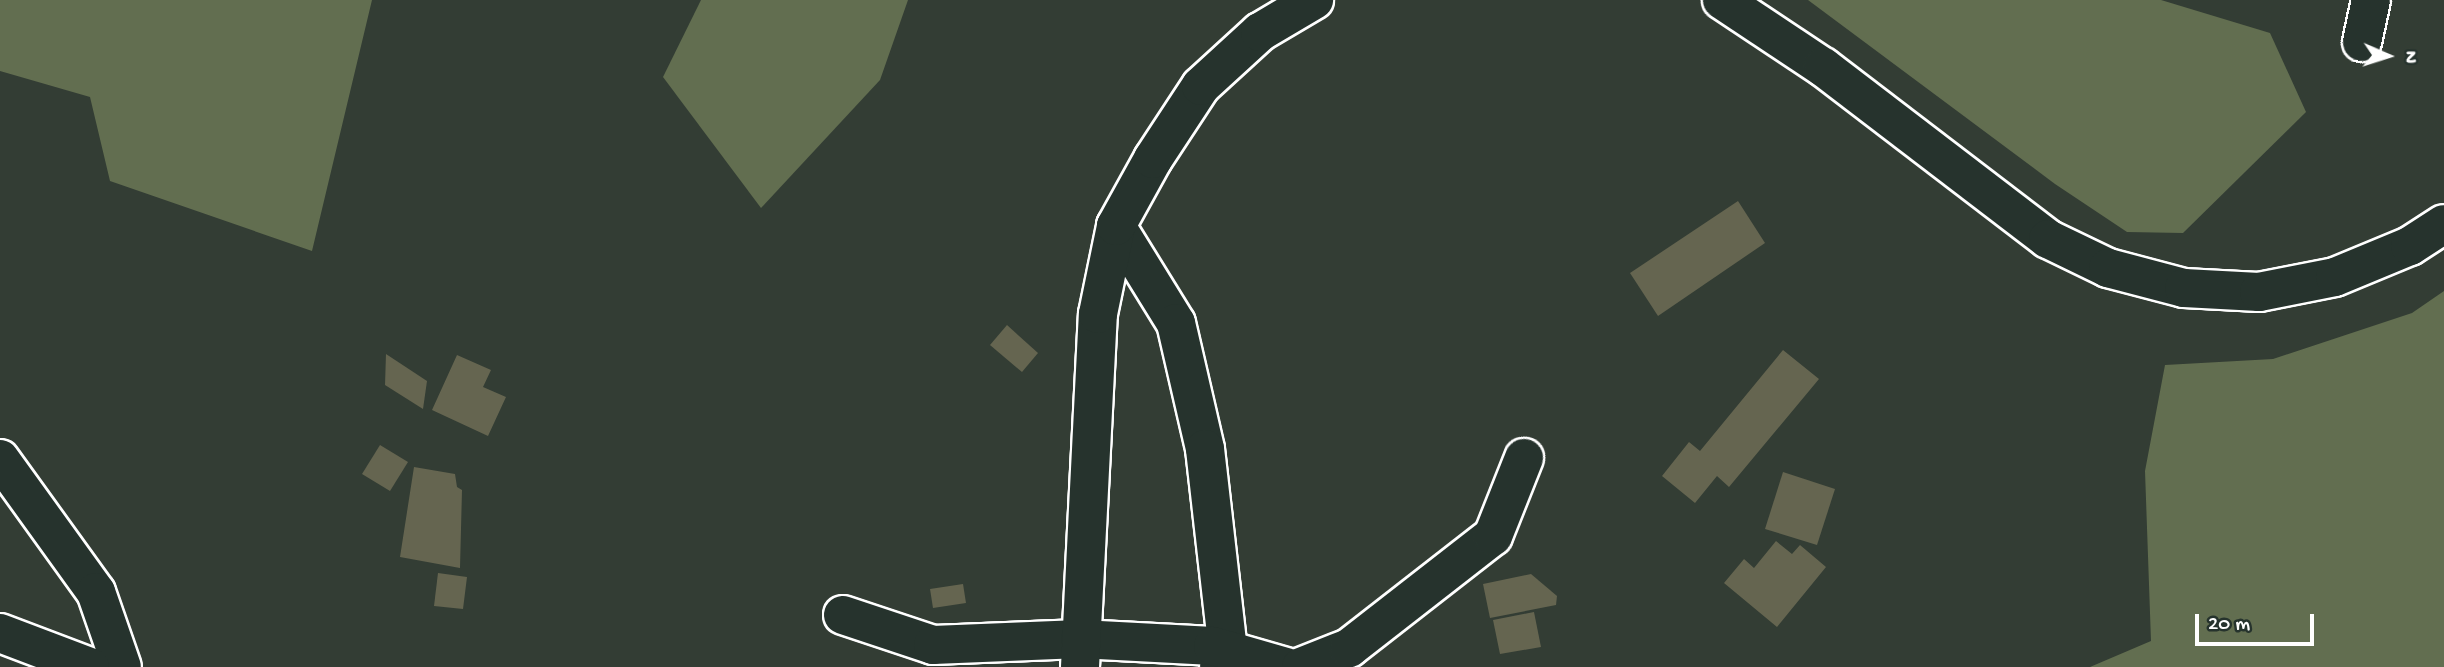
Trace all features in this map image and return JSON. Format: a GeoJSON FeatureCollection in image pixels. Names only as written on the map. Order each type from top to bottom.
{"type":"FeatureCollection","features":[{"type":"Feature","properties":{"kind":"street"},"geometry":{"type":"LineString","coordinates":[[1080,653],[1098,314],[1116,226],[1153,159],[1201,86],[1260,32],[1314,0]]}},
{"type":"Feature","properties":{"kind":"street"},"geometry":{"type":"LineString","coordinates":[[1722,0],[1823,66],[2049,239],[2108,268],[2184,288],[2259,292],[2335,277],[2410,246],[2444,223]]}},
{"type":"Feature","properties":{"kind":"street"},"geometry":{"type":"LineString","coordinates":[[2362,41],[2371,0]]}},
{"type":"Feature","properties":{"kind":"street"},"geometry":{"type":"LineString","coordinates":[[1116,226],[1177,323],[1205,449],[1224,659]]}},
{"type":"Feature","properties":{"kind":"street"},"geometry":{"type":"LineString","coordinates":[[1301,667],[1349,648],[1493,536],[1524,458]]}},
{"type":"Feature","properties":{"kind":"street"},"geometry":{"type":"LineString","coordinates":[[0,459],[96,592],[122,667]]}},
{"type":"Feature","properties":{"kind":"street"},"geometry":{"type":"LineString","coordinates":[[843,615],[933,645],[1224,659],[1286,667]]}},
{"type":"Feature","properties":{"kind":"street"},"geometry":{"type":"LineString","coordinates":[[0,633],[90,667]]}},
{"type":"Feature","properties":{"kind":"green space"},"geometry":{"type":"Polygon","coordinates":[[[0,0],[372,0],[312,251],[110,181],[90,97],[0,71],[0,0]]]}},
{"type":"Feature","properties":{"kind":"green space"},"geometry":{"type":"Polygon","coordinates":[[[701,0],[908,0],[880,80],[761,208],[663,77],[701,0]]]}},
{"type":"Feature","properties":{"kind":"green space"},"geometry":{"type":"Polygon","coordinates":[[[1808,0],[2161,0],[2270,33],[2306,112],[2183,233],[2127,232],[2055,184],[1808,0]]]}},
{"type":"Feature","properties":{"kind":"green space"},"geometry":{"type":"Polygon","coordinates":[[[2444,291],[2444,667],[2090,667],[2151,641],[2145,471],[2165,365],[2273,359],[2412,313],[2444,291]]]}},
{"type":"Feature","properties":{"kind":"building"},"geometry":{"type":"Polygon","coordinates":[[[1738,201],[1765,243],[1658,316],[1630,273],[1738,201]]]}},
{"type":"Feature","properties":{"kind":"building"},"geometry":{"type":"Polygon","coordinates":[[[1007,325],[1038,353],[1022,372],[990,345],[1007,325]]]}},
{"type":"Feature","properties":{"kind":"building"},"geometry":{"type":"Polygon","coordinates":[[[1783,350],[1819,379],[1729,487],[1717,476],[1695,503],[1662,476],[1689,442],[1700,451],[1783,350]]]}},
{"type":"Feature","properties":{"kind":"building"},"geometry":{"type":"Polygon","coordinates":[[[386,354],[427,381],[423,409],[385,385],[386,354]]]}},
{"type":"Feature","properties":{"kind":"building"},"geometry":{"type":"Polygon","coordinates":[[[457,355],[491,370],[483,387],[506,397],[488,436],[432,410],[457,355]]]}},
{"type":"Feature","properties":{"kind":"building"},"geometry":{"type":"Polygon","coordinates":[[[380,445],[408,462],[390,491],[362,474],[380,445]]]}},
{"type":"Feature","properties":{"kind":"building"},"geometry":{"type":"Polygon","coordinates":[[[414,467],[455,474],[457,487],[462,490],[460,568],[400,557],[414,467]]]}},
{"type":"Feature","properties":{"kind":"building"},"geometry":{"type":"Polygon","coordinates":[[[1783,472],[1835,489],[1817,545],[1765,529],[1783,472]]]}},
{"type":"Feature","properties":{"kind":"building"},"geometry":{"type":"Polygon","coordinates":[[[1776,541],[1792,554],[1800,545],[1826,567],[1777,627],[1724,583],[1744,559],[1754,568],[1776,541]]]}},
{"type":"Feature","properties":{"kind":"building"},"geometry":{"type":"Polygon","coordinates":[[[438,573],[467,577],[463,609],[434,606],[438,573]]]}},
{"type":"Feature","properties":{"kind":"building"},"geometry":{"type":"Polygon","coordinates":[[[1531,574],[1557,596],[1556,605],[1490,618],[1483,584],[1531,574]]]}},
{"type":"Feature","properties":{"kind":"building"},"geometry":{"type":"Polygon","coordinates":[[[963,584],[966,603],[933,608],[930,589],[963,584]]]}},
{"type":"Feature","properties":{"kind":"building"},"geometry":{"type":"Polygon","coordinates":[[[1534,612],[1541,647],[1500,654],[1493,620],[1534,612]]]}}]}
